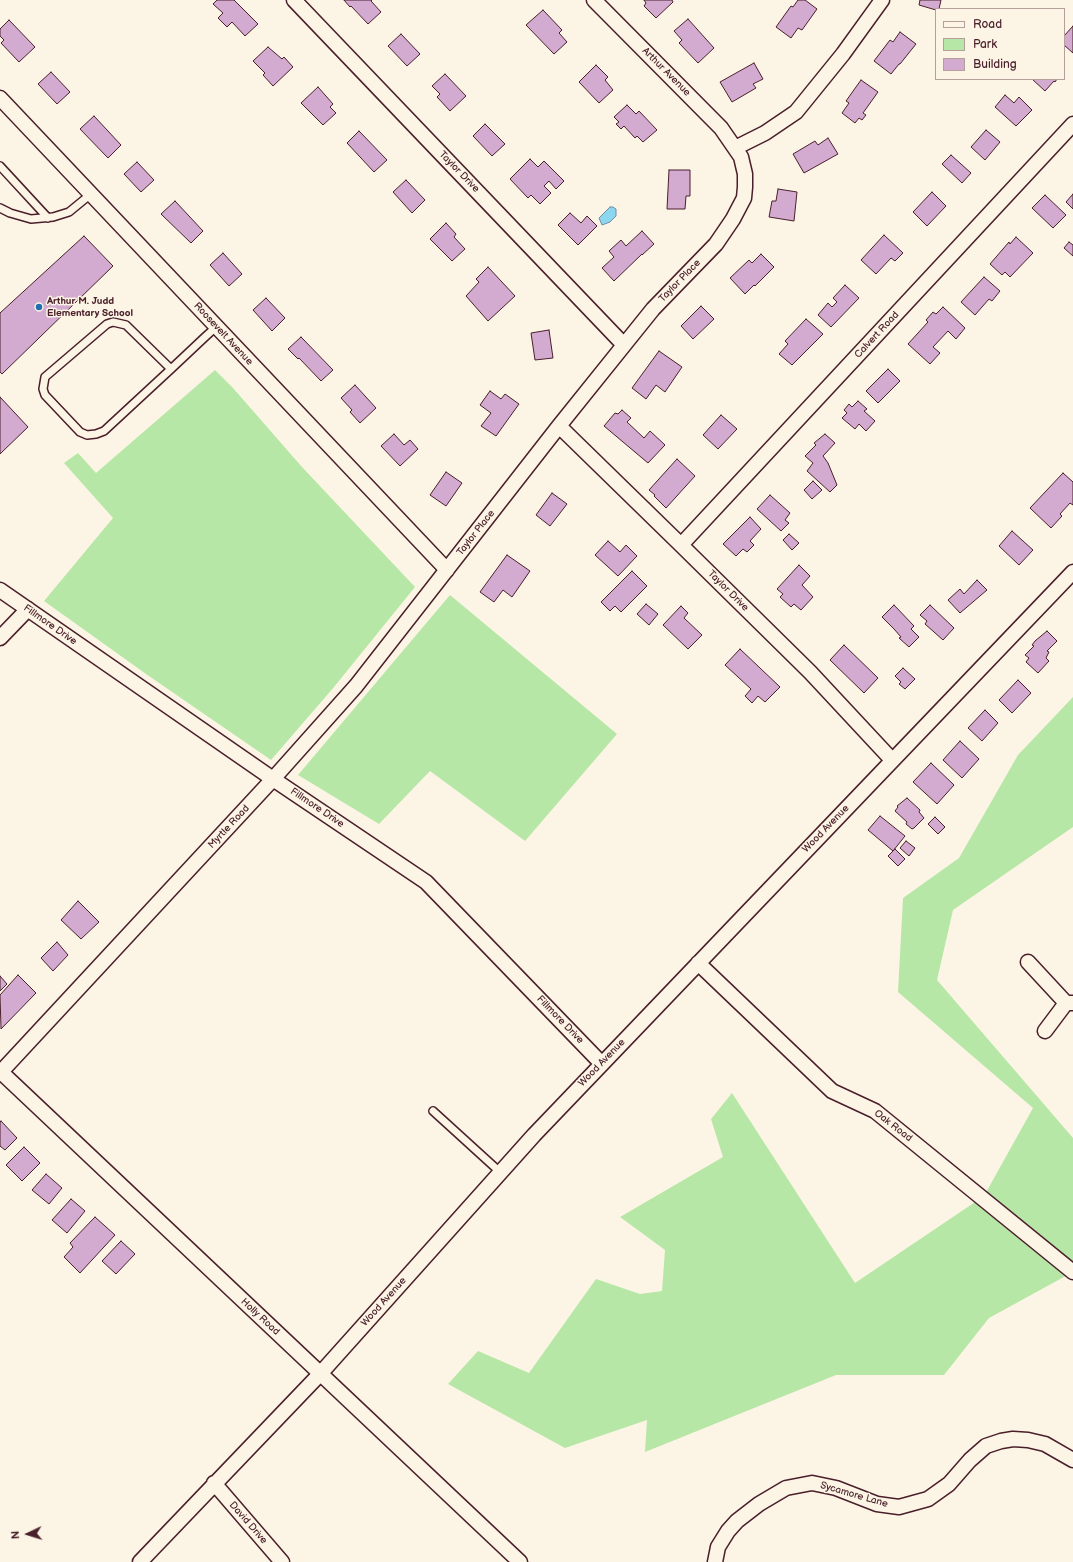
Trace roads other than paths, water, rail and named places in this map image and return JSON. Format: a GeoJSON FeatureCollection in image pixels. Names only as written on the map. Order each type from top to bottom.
{"type":"FeatureCollection","features":[{"type":"Feature","properties":{"kind":"street","name":"Taylor Drive"},"geometry":{"type":"LineString","coordinates":[[294,0],[624,345]]}},
{"type":"Feature","properties":{"kind":"street","name":"Arthur Avenue"},"geometry":{"type":"LineString","coordinates":[[594,0],[721,128],[735,148]]}},
{"type":"Feature","properties":{"kind":"street"},"geometry":{"type":"LineString","coordinates":[[735,148],[765,133],[796,112],[843,54],[882,0]]}},
{"type":"Feature","properties":{"kind":"street","name":"Roosevelt Avenue"},"geometry":{"type":"LineString","coordinates":[[0,98],[447,570]]}},
{"type":"Feature","properties":{"kind":"street","name":"Calvert Road"},"geometry":{"type":"LineString","coordinates":[[681,545],[1073,124]]}},
{"type":"Feature","properties":{"kind":"street","name":"Taylor Place"},"geometry":{"type":"LineString","coordinates":[[447,570],[559,426],[653,309],[716,244],[733,219],[744,198],[745,174],[741,156],[735,148]]}},
{"type":"Feature","properties":{"kind":"street","name":"Taylor Drive"},"geometry":{"type":"LineString","coordinates":[[559,426],[810,672],[892,760]]}},
{"type":"Feature","properties":{"kind":"street","name":"Myrtle Road"},"geometry":{"type":"LineString","coordinates":[[0,1072],[273,779],[356,686],[447,570]]}},
{"type":"Feature","properties":{"kind":"street","name":"Wood Avenue"},"geometry":{"type":"LineString","coordinates":[[140,1562],[320,1374],[500,1172],[1073,572]]}},
{"type":"Feature","properties":{"kind":"street","name":"Fillmore Drive"},"geometry":{"type":"LineString","coordinates":[[0,590],[273,779],[426,882],[602,1064]]}},
{"type":"Feature","properties":{"kind":"street"},"geometry":{"type":"LineString","coordinates":[[0,638],[28,609]]}},
{"type":"Feature","properties":{"kind":"street"},"geometry":{"type":"LineString","coordinates":[[1028,962],[1070,1003],[1044,1031]]}},
{"type":"Feature","properties":{"kind":"street","name":"Oak Road"},"geometry":{"type":"LineString","coordinates":[[698,963],[832,1091],[875,1111],[1073,1272]]}},
{"type":"Feature","properties":{"kind":"street","name":"Holly Road"},"geometry":{"type":"LineString","coordinates":[[0,1072],[520,1562]]}},
{"type":"Feature","properties":{"kind":"street","name":"Sycamore Lane"},"geometry":{"type":"LineString","coordinates":[[715,1562],[718,1547],[728,1531],[737,1521],[759,1504],[786,1488],[812,1484],[836,1488],[877,1504],[899,1507],[928,1499],[949,1484],[970,1460],[986,1446],[1001,1441],[1013,1439],[1028,1440],[1045,1444],[1073,1460]]}},
{"type":"Feature","properties":{"kind":"street","name":"David Drive"},"geometry":{"type":"LineString","coordinates":[[214,1483],[282,1562]]}},
{"type":"Feature","properties":{"kind":"lane"},"geometry":{"type":"LineString","coordinates":[[0,166],[48,218]]}},
{"type":"Feature","properties":{"kind":"lane"},"geometry":{"type":"LineString","coordinates":[[0,208],[10,213],[31,219],[48,218],[69,212],[91,194]]}},
{"type":"Feature","properties":{"kind":"lane"},"geometry":{"type":"LineString","coordinates":[[171,369],[126,324],[113,322],[107,324],[45,377],[43,389],[45,395],[80,432],[87,435],[96,434],[104,431],[171,369],[216,327]]}},
{"type":"Feature","properties":{"kind":"lane"},"geometry":{"type":"LineString","coordinates":[[433,1111],[500,1172]]}},
{"type":"Feature","properties":{"kind":"water"},"geometry":{"type":"Polygon","coordinates":[[[610,207],[616,209],[616,216],[610,222],[602,225],[599,218],[610,207]]]}},
{"type":"Feature","properties":{"kind":"place","name":"Arthur M. Judd Elementary School"},"geometry":{"type":"Point","coordinates":[39,307]}}]}
